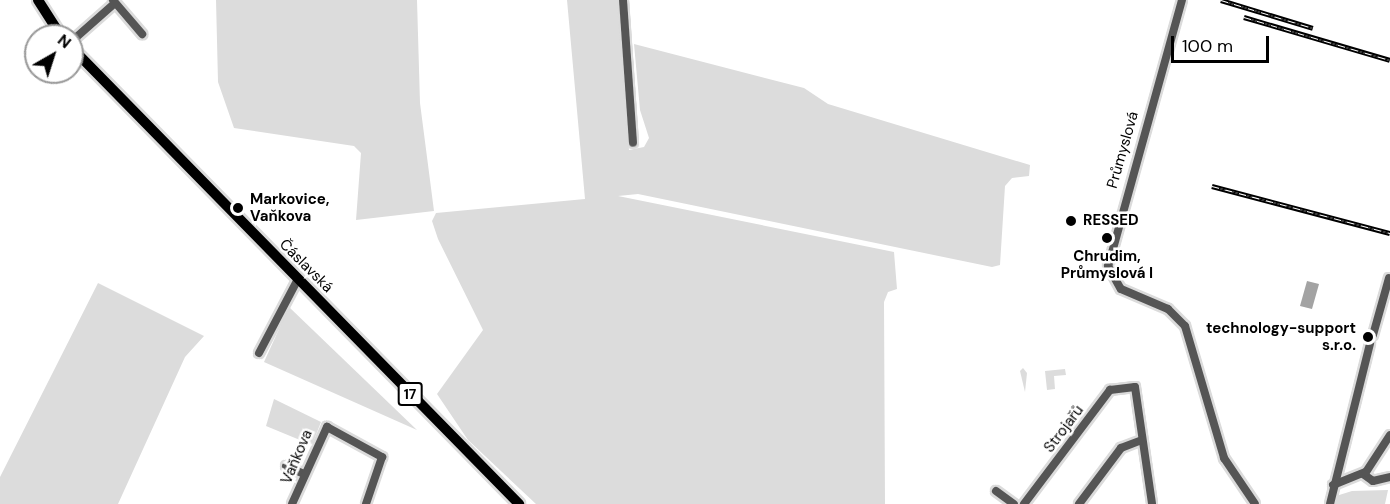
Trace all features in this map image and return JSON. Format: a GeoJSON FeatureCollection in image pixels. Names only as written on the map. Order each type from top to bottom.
{"type":"FeatureCollection","features":[{"type":"Feature","properties":{"kind":"main road"},"geometry":{"type":"LineString","coordinates":[[38,0],[53,24]]}},
{"type":"Feature","properties":{"kind":"main road","name":"Čáslavská"},"geometry":{"type":"LineString","coordinates":[[84,60],[519,504]]}},
{"type":"Feature","properties":{"kind":"street"},"geometry":{"type":"LineString","coordinates":[[623,0],[633,143]]}},
{"type":"Feature","properties":{"kind":"street","name":"Průmyslová"},"geometry":{"type":"LineString","coordinates":[[1182,0],[1108,266],[1121,289],[1168,309],[1185,326],[1224,458],[1255,504]]}},
{"type":"Feature","properties":{"kind":"street"},"geometry":{"type":"LineString","coordinates":[[84,29],[114,1],[142,34]]}},
{"type":"Feature","properties":{"kind":"street"},"geometry":{"type":"LineString","coordinates":[[1330,504],[1332,485],[1389,278]]}},
{"type":"Feature","properties":{"kind":"street"},"geometry":{"type":"LineString","coordinates":[[259,353],[298,279]]}},
{"type":"Feature","properties":{"kind":"street","name":"Strojařů"},"geometry":{"type":"LineString","coordinates":[[1024,504],[1110,390],[1135,387],[1142,440]]}},
{"type":"Feature","properties":{"kind":"street","name":"Vaňkova"},"geometry":{"type":"LineString","coordinates":[[292,504],[321,432],[331,427],[382,457],[370,502]]}},
{"type":"Feature","properties":{"kind":"street"},"geometry":{"type":"LineString","coordinates":[[1332,485],[1363,474],[1390,435]]}},
{"type":"Feature","properties":{"kind":"street"},"geometry":{"type":"LineString","coordinates":[[1078,504],[1123,446],[1142,440],[1152,504]]}},
{"type":"Feature","properties":{"kind":"street"},"geometry":{"type":"LineString","coordinates":[[286,466],[304,474]]}},
{"type":"Feature","properties":{"kind":"street"},"geometry":{"type":"LineString","coordinates":[[1363,474],[1371,481],[1390,477]]}},
{"type":"Feature","properties":{"kind":"street"},"geometry":{"type":"LineString","coordinates":[[996,491],[1014,504]]}},
{"type":"Feature","properties":{"kind":"shaded area"},"geometry":{"type":"Polygon","coordinates":[[[216,0],[417,0],[420,103],[434,211],[356,220],[361,153],[354,146],[234,128],[218,82],[216,0]]]}},
{"type":"Feature","properties":{"kind":"shaded area"},"geometry":{"type":"Polygon","coordinates":[[[567,0],[617,0],[629,150],[644,147],[649,138],[640,110],[634,44],[804,88],[828,104],[1030,165],[1029,176],[1012,178],[1005,186],[1000,265],[992,267],[638,194],[618,196],[894,252],[897,289],[888,292],[884,302],[885,504],[536,504],[468,440],[437,394],[483,330],[438,239],[432,221],[436,213],[585,199],[567,0]]]}},
{"type":"Feature","properties":{"kind":"shaded area"},"geometry":{"type":"Polygon","coordinates":[[[1307,281],[1319,284],[1312,309],[1300,306],[1307,281]]]}},
{"type":"Feature","properties":{"kind":"shaded area"},"geometry":{"type":"Polygon","coordinates":[[[98,283],[204,336],[185,357],[118,504],[0,504],[0,477],[98,283]]]}},
{"type":"Feature","properties":{"kind":"shaded area"},"geometry":{"type":"Polygon","coordinates":[[[289,307],[417,430],[264,362],[289,307]]]}},
{"type":"Feature","properties":{"kind":"shaded area"},"geometry":{"type":"Polygon","coordinates":[[[1023,368],[1027,373],[1025,392],[1020,371],[1023,368]]]}},
{"type":"Feature","properties":{"kind":"shaded area"},"geometry":{"type":"Polygon","coordinates":[[[1065,369],[1066,375],[1054,376],[1055,389],[1047,390],[1045,371],[1065,369]]]}},
{"type":"Feature","properties":{"kind":"shaded area"},"geometry":{"type":"Polygon","coordinates":[[[274,399],[321,422],[312,445],[266,426],[274,399]]]}},
{"type":"Feature","properties":{"kind":"shaded area"},"geometry":{"type":"Polygon","coordinates":[[[1388,490],[1385,504],[1335,504],[1336,496],[1352,491],[1388,490]]]}},
{"type":"Feature","properties":{"kind":"railway"},"geometry":{"type":"LineString","coordinates":[[1221,0],[1313,28]]}},
{"type":"Feature","properties":{"kind":"railway"},"geometry":{"type":"LineString","coordinates":[[1244,17],[1390,60]]}},
{"type":"Feature","properties":{"kind":"railway"},"geometry":{"type":"LineString","coordinates":[[1212,186],[1390,233]]}},
{"type":"Feature","properties":{"kind":"place","name":"Markovice, Vaňkova"},"geometry":{"type":"Point","coordinates":[238,208]}},
{"type":"Feature","properties":{"kind":"place","name":"RESSED"},"geometry":{"type":"Point","coordinates":[1071,221]}},
{"type":"Feature","properties":{"kind":"place","name":"Chrudim, Průmyslová I"},"geometry":{"type":"Point","coordinates":[1107,238]}},
{"type":"Feature","properties":{"kind":"place","name":"technology-support s.r.o."},"geometry":{"type":"Point","coordinates":[1368,337]}}]}
